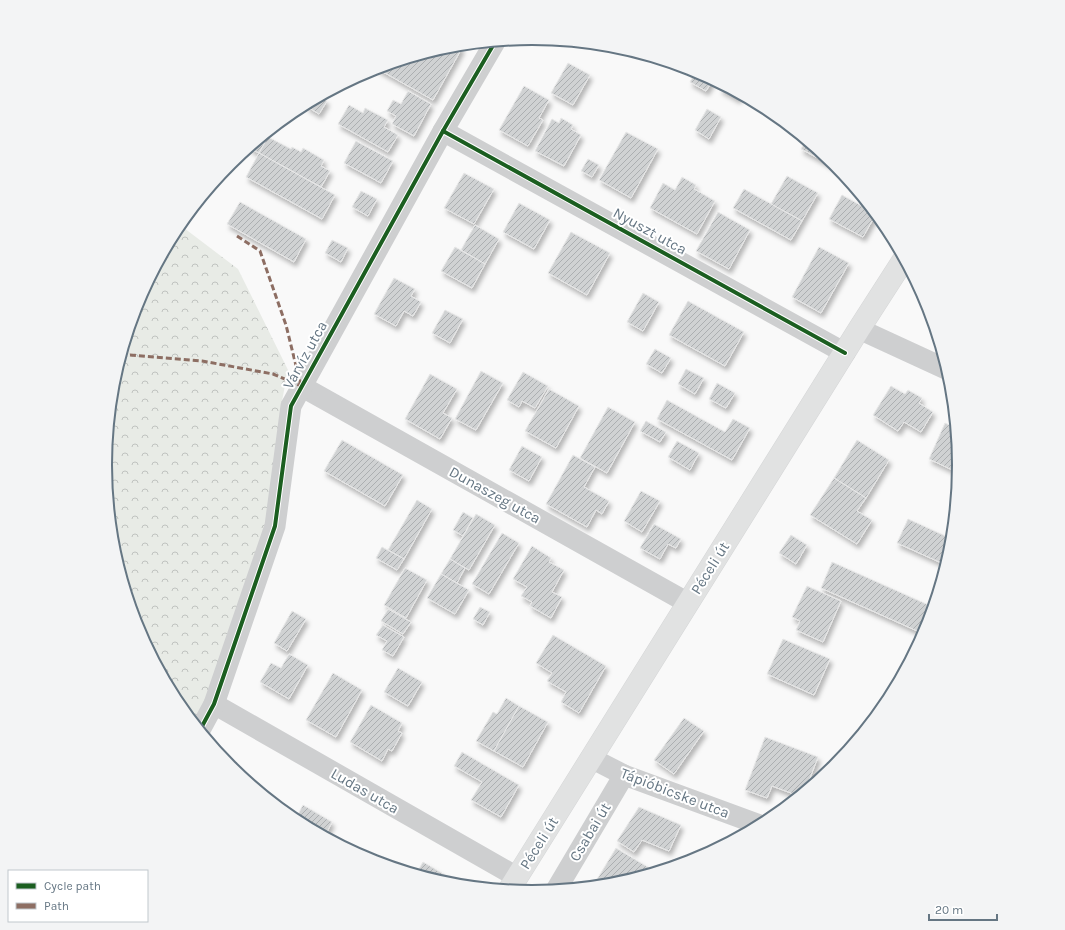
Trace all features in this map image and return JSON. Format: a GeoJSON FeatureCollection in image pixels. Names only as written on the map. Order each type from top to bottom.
{"type":"FeatureCollection","features":[{"type":"Feature","properties":{"kind":"main road","name":"Péceli út"},"geometry":{"type":"LineString","coordinates":[[513,884],[901,264]]}},
{"type":"Feature","properties":{"kind":"street","name":"Várvíz utca"},"geometry":{"type":"LineString","coordinates":[[203,725],[214,704],[275,526],[291,406],[443,131],[492,47]]}},
{"type":"Feature","properties":{"kind":"street","name":"Nyuszt utca"},"geometry":{"type":"LineString","coordinates":[[443,131],[845,353]]}},
{"type":"Feature","properties":{"kind":"street"},"geometry":{"type":"LineString","coordinates":[[859,329],[940,366]]}},
{"type":"Feature","properties":{"kind":"street","name":"Dunaszeg utca"},"geometry":{"type":"LineString","coordinates":[[302,386],[688,603]]}},
{"type":"Feature","properties":{"kind":"street","name":"Ludas utca"},"geometry":{"type":"LineString","coordinates":[[214,704],[513,884]]}},
{"type":"Feature","properties":{"kind":"street","name":"Tápióbicske utca"},"geometry":{"type":"LineString","coordinates":[[591,758],[624,775],[753,822]]}},
{"type":"Feature","properties":{"kind":"street","name":"Csabai út"},"geometry":{"type":"LineString","coordinates":[[560,884],[624,775]]}},
{"type":"Feature","properties":{"kind":"green space"},"geometry":{"type":"Polygon","coordinates":[[[185,229],[238,269],[288,370],[282,401],[267,524],[209,695],[197,718],[169,675],[144,626],[127,574],[116,520],[113,492],[113,438],[116,410],[127,356],[144,304],[169,255],[185,229]]]}},
{"type":"Feature","properties":{"kind":"building"},"geometry":{"type":"Polygon","coordinates":[[[460,52],[433,100],[384,72],[424,59],[460,52]]]}},
{"type":"Feature","properties":{"kind":"building"},"geometry":{"type":"Polygon","coordinates":[[[568,63],[590,75],[573,105],[551,93],[568,63]]]}},
{"type":"Feature","properties":{"kind":"building"},"geometry":{"type":"Polygon","coordinates":[[[693,77],[710,85],[706,91],[690,82],[693,77]]]}},
{"type":"Feature","properties":{"kind":"building"},"geometry":{"type":"Polygon","coordinates":[[[524,86],[549,100],[539,118],[543,120],[528,146],[499,130],[524,86]]]}},
{"type":"Feature","properties":{"kind":"building"},"geometry":{"type":"Polygon","coordinates":[[[408,91],[431,104],[414,136],[392,124],[396,116],[387,111],[393,100],[401,104],[408,91]]]}},
{"type":"Feature","properties":{"kind":"building"},"geometry":{"type":"Polygon","coordinates":[[[325,100],[327,101],[319,114],[311,109],[325,100]]]}},
{"type":"Feature","properties":{"kind":"building"},"geometry":{"type":"Polygon","coordinates":[[[349,105],[363,113],[365,108],[388,120],[384,127],[398,135],[388,152],[338,124],[349,105]]]}},
{"type":"Feature","properties":{"kind":"building"},"geometry":{"type":"Polygon","coordinates":[[[707,109],[721,117],[709,139],[695,130],[707,109]]]}},
{"type":"Feature","properties":{"kind":"building"},"geometry":{"type":"Polygon","coordinates":[[[561,118],[573,125],[571,129],[581,135],[564,166],[535,151],[552,119],[559,123],[561,118]]]}},
{"type":"Feature","properties":{"kind":"building"},"geometry":{"type":"Polygon","coordinates":[[[626,132],[658,149],[631,198],[599,180],[626,132]]]}},
{"type":"Feature","properties":{"kind":"building"},"geometry":{"type":"Polygon","coordinates":[[[270,138],[291,149],[292,147],[301,152],[303,148],[324,160],[321,166],[330,171],[321,187],[259,153],[266,141],[270,138]]]}},
{"type":"Feature","properties":{"kind":"building"},"geometry":{"type":"Polygon","coordinates":[[[266,141],[259,153],[254,151],[266,141]]]}},
{"type":"Feature","properties":{"kind":"building"},"geometry":{"type":"Polygon","coordinates":[[[356,141],[393,161],[381,183],[344,163],[356,141]]]}},
{"type":"Feature","properties":{"kind":"building"},"geometry":{"type":"Polygon","coordinates":[[[803,145],[815,155],[814,156],[801,149],[803,145]]]}},
{"type":"Feature","properties":{"kind":"building"},"geometry":{"type":"Polygon","coordinates":[[[259,153],[335,195],[322,219],[246,177],[259,153]]]}},
{"type":"Feature","properties":{"kind":"building"},"geometry":{"type":"Polygon","coordinates":[[[588,159],[599,165],[592,177],[581,171],[588,159]]]}},
{"type":"Feature","properties":{"kind":"building"},"geometry":{"type":"Polygon","coordinates":[[[464,173],[494,189],[474,224],[444,208],[464,173]]]}},
{"type":"Feature","properties":{"kind":"building"},"geometry":{"type":"Polygon","coordinates":[[[787,176],[818,193],[802,221],[771,204],[787,176]]]}},
{"type":"Feature","properties":{"kind":"building"},"geometry":{"type":"Polygon","coordinates":[[[682,177],[696,185],[694,189],[715,201],[697,234],[650,208],[663,183],[675,190],[682,177]]]}},
{"type":"Feature","properties":{"kind":"building"},"geometry":{"type":"Polygon","coordinates":[[[744,189],[802,221],[791,240],[733,208],[744,189]]]}},
{"type":"Feature","properties":{"kind":"building"},"geometry":{"type":"Polygon","coordinates":[[[361,191],[377,199],[368,216],[352,207],[361,191]]]}},
{"type":"Feature","properties":{"kind":"building"},"geometry":{"type":"Polygon","coordinates":[[[842,195],[865,208],[873,219],[863,237],[829,219],[842,195]]]}},
{"type":"Feature","properties":{"kind":"building"},"geometry":{"type":"Polygon","coordinates":[[[240,202],[306,239],[294,262],[227,224],[240,202]]]}},
{"type":"Feature","properties":{"kind":"building"},"geometry":{"type":"Polygon","coordinates":[[[519,203],[550,220],[534,249],[503,232],[519,203]]]}},
{"type":"Feature","properties":{"kind":"building"},"geometry":{"type":"Polygon","coordinates":[[[718,212],[750,230],[729,269],[696,251],[718,212]]]}},
{"type":"Feature","properties":{"kind":"building"},"geometry":{"type":"Polygon","coordinates":[[[475,225],[499,239],[485,264],[461,250],[475,225]]]}},
{"type":"Feature","properties":{"kind":"building"},"geometry":{"type":"Polygon","coordinates":[[[571,232],[610,253],[587,295],[548,273],[571,232]]]}},
{"type":"Feature","properties":{"kind":"building"},"geometry":{"type":"Polygon","coordinates":[[[332,240],[348,248],[341,262],[325,253],[332,240]]]}},
{"type":"Feature","properties":{"kind":"building"},"geometry":{"type":"Polygon","coordinates":[[[455,247],[485,264],[472,288],[441,271],[455,247]]]}},
{"type":"Feature","properties":{"kind":"building"},"geometry":{"type":"Polygon","coordinates":[[[819,247],[849,263],[821,313],[792,297],[819,247]]]}},
{"type":"Feature","properties":{"kind":"building"},"geometry":{"type":"Polygon","coordinates":[[[394,278],[415,289],[411,296],[421,302],[413,316],[404,311],[396,326],[374,314],[394,278]]]}},
{"type":"Feature","properties":{"kind":"building"},"geometry":{"type":"Polygon","coordinates":[[[643,293],[659,302],[643,331],[627,322],[643,293]]]}},
{"type":"Feature","properties":{"kind":"building"},"geometry":{"type":"Polygon","coordinates":[[[688,301],[744,332],[725,366],[669,335],[688,301]]]}},
{"type":"Feature","properties":{"kind":"building"},"geometry":{"type":"Polygon","coordinates":[[[445,310],[463,319],[450,343],[432,333],[445,310]]]}},
{"type":"Feature","properties":{"kind":"building"},"geometry":{"type":"Polygon","coordinates":[[[655,349],[671,358],[662,373],[646,364],[655,349]]]}},
{"type":"Feature","properties":{"kind":"building"},"geometry":{"type":"Polygon","coordinates":[[[686,369],[704,378],[695,394],[678,384],[686,369]]]}},
{"type":"Feature","properties":{"kind":"building"},"geometry":{"type":"Polygon","coordinates":[[[481,371],[503,383],[476,430],[455,419],[481,371]]]}},
{"type":"Feature","properties":{"kind":"building"},"geometry":{"type":"Polygon","coordinates":[[[523,372],[548,386],[535,408],[522,401],[519,407],[507,400],[523,372]]]}},
{"type":"Feature","properties":{"kind":"building"},"geometry":{"type":"Polygon","coordinates":[[[430,374],[457,389],[443,413],[452,418],[440,439],[405,419],[430,374]]]}},
{"type":"Feature","properties":{"kind":"building"},"geometry":{"type":"Polygon","coordinates":[[[717,383],[735,393],[726,408],[709,399],[717,383]]]}},
{"type":"Feature","properties":{"kind":"building"},"geometry":{"type":"Polygon","coordinates":[[[891,386],[905,394],[908,390],[922,398],[919,403],[933,412],[921,432],[904,422],[898,431],[873,415],[891,386]]]}},
{"type":"Feature","properties":{"kind":"building"},"geometry":{"type":"Polygon","coordinates":[[[549,389],[579,406],[556,448],[525,431],[549,389]]]}},
{"type":"Feature","properties":{"kind":"building"},"geometry":{"type":"Polygon","coordinates":[[[667,400],[725,432],[733,419],[750,428],[732,460],[657,419],[667,400]]]}},
{"type":"Feature","properties":{"kind":"building"},"geometry":{"type":"Polygon","coordinates":[[[608,407],[635,422],[607,473],[580,458],[608,407]]]}},
{"type":"Feature","properties":{"kind":"building"},"geometry":{"type":"Polygon","coordinates":[[[646,421],[666,432],[660,442],[640,431],[646,421]]]}},
{"type":"Feature","properties":{"kind":"building"},"geometry":{"type":"Polygon","coordinates":[[[945,423],[951,426],[952,470],[929,459],[945,423]]]}},
{"type":"Feature","properties":{"kind":"building"},"geometry":{"type":"Polygon","coordinates":[[[342,440],[403,475],[385,506],[324,471],[342,440]]]}},
{"type":"Feature","properties":{"kind":"building"},"geometry":{"type":"Polygon","coordinates":[[[857,440],[889,460],[866,498],[834,478],[857,440]]]}},
{"type":"Feature","properties":{"kind":"building"},"geometry":{"type":"Polygon","coordinates":[[[677,441],[699,453],[690,470],[668,457],[677,441]]]}},
{"type":"Feature","properties":{"kind":"building"},"geometry":{"type":"Polygon","coordinates":[[[522,446],[542,457],[529,481],[509,470],[522,446]]]}},
{"type":"Feature","properties":{"kind":"building"},"geometry":{"type":"Polygon","coordinates":[[[573,455],[595,467],[584,487],[609,501],[602,514],[596,510],[587,527],[546,504],[573,455]]]}},
{"type":"Feature","properties":{"kind":"building"},"geometry":{"type":"Polygon","coordinates":[[[834,478],[866,498],[857,511],[872,520],[857,544],[810,515],[834,478]]]}},
{"type":"Feature","properties":{"kind":"building"},"geometry":{"type":"Polygon","coordinates":[[[641,491],[660,501],[642,532],[624,521],[641,491]]]}},
{"type":"Feature","properties":{"kind":"building"},"geometry":{"type":"Polygon","coordinates":[[[417,500],[432,509],[404,559],[388,550],[417,500]]]}},
{"type":"Feature","properties":{"kind":"building"},"geometry":{"type":"Polygon","coordinates":[[[463,512],[473,518],[463,536],[453,530],[463,512]]]}},
{"type":"Feature","properties":{"kind":"building"},"geometry":{"type":"Polygon","coordinates":[[[476,514],[495,525],[469,570],[450,559],[476,514]]]}},
{"type":"Feature","properties":{"kind":"building"},"geometry":{"type":"Polygon","coordinates":[[[908,519],[946,536],[941,563],[897,543],[908,519]]]}},
{"type":"Feature","properties":{"kind":"building"},"geometry":{"type":"Polygon","coordinates":[[[654,524],[681,539],[676,548],[668,544],[660,559],[640,548],[654,524]]]}},
{"type":"Feature","properties":{"kind":"building"},"geometry":{"type":"Polygon","coordinates":[[[502,533],[519,543],[489,594],[472,584],[502,533]]]}},
{"type":"Feature","properties":{"kind":"building"},"geometry":{"type":"Polygon","coordinates":[[[791,535],[807,545],[796,564],[779,553],[791,535]]]}},
{"type":"Feature","properties":{"kind":"building"},"geometry":{"type":"Polygon","coordinates":[[[532,546],[551,558],[549,562],[564,570],[552,592],[562,597],[551,618],[530,606],[532,602],[521,596],[527,587],[513,579],[532,546]]]}},
{"type":"Feature","properties":{"kind":"building"},"geometry":{"type":"Polygon","coordinates":[[[382,547],[404,559],[397,570],[376,558],[382,547]]]}},
{"type":"Feature","properties":{"kind":"building"},"geometry":{"type":"Polygon","coordinates":[[[450,559],[465,568],[457,583],[441,574],[450,559]]]}},
{"type":"Feature","properties":{"kind":"building"},"geometry":{"type":"Polygon","coordinates":[[[832,562],[928,605],[918,631],[821,588],[832,562]]]}},
{"type":"Feature","properties":{"kind":"building"},"geometry":{"type":"Polygon","coordinates":[[[405,568],[427,580],[406,618],[384,605],[405,568]]]}},
{"type":"Feature","properties":{"kind":"building"},"geometry":{"type":"Polygon","coordinates":[[[441,574],[469,590],[455,614],[427,598],[441,574]]]}},
{"type":"Feature","properties":{"kind":"building"},"geometry":{"type":"Polygon","coordinates":[[[807,586],[841,601],[823,642],[796,630],[800,621],[792,617],[807,586]]]}},
{"type":"Feature","properties":{"kind":"building"},"geometry":{"type":"Polygon","coordinates":[[[480,607],[490,612],[483,625],[473,619],[480,607]]]}},
{"type":"Feature","properties":{"kind":"building"},"geometry":{"type":"Polygon","coordinates":[[[388,609],[411,622],[403,634],[381,621],[388,609]]]}},
{"type":"Feature","properties":{"kind":"building"},"geometry":{"type":"Polygon","coordinates":[[[292,611],[306,619],[287,651],[274,643],[292,611]]]}},
{"type":"Feature","properties":{"kind":"building"},"geometry":{"type":"Polygon","coordinates":[[[383,625],[404,637],[393,656],[382,650],[387,641],[376,635],[383,625]]]}},
{"type":"Feature","properties":{"kind":"building"},"geometry":{"type":"Polygon","coordinates":[[[553,635],[606,666],[579,713],[561,702],[566,692],[547,681],[552,673],[536,663],[553,635]]]}},
{"type":"Feature","properties":{"kind":"building"},"geometry":{"type":"Polygon","coordinates":[[[783,639],[830,659],[814,695],[767,674],[783,639]]]}},
{"type":"Feature","properties":{"kind":"building"},"geometry":{"type":"Polygon","coordinates":[[[289,654],[308,665],[289,699],[260,682],[271,663],[281,668],[289,654]]]}},
{"type":"Feature","properties":{"kind":"building"},"geometry":{"type":"Polygon","coordinates":[[[398,668],[422,682],[408,706],[384,692],[398,668]]]}},
{"type":"Feature","properties":{"kind":"building"},"geometry":{"type":"Polygon","coordinates":[[[333,673],[362,690],[336,737],[306,720],[333,673]]]}},
{"type":"Feature","properties":{"kind":"building"},"geometry":{"type":"Polygon","coordinates":[[[506,698],[519,706],[494,751],[476,741],[493,712],[497,714],[506,698]]]}},
{"type":"Feature","properties":{"kind":"building"},"geometry":{"type":"Polygon","coordinates":[[[371,705],[402,723],[398,731],[402,733],[392,751],[388,749],[382,761],[350,742],[371,705]]]}},
{"type":"Feature","properties":{"kind":"building"},"geometry":{"type":"Polygon","coordinates":[[[519,706],[548,722],[523,767],[494,751],[519,706]]]}},
{"type":"Feature","properties":{"kind":"building"},"geometry":{"type":"Polygon","coordinates":[[[684,718],[704,731],[674,774],[654,760],[684,718]]]}},
{"type":"Feature","properties":{"kind":"building"},"geometry":{"type":"Polygon","coordinates":[[[765,737],[818,757],[809,781],[793,794],[772,786],[767,798],[745,790],[765,737]]]}},
{"type":"Feature","properties":{"kind":"building"},"geometry":{"type":"Polygon","coordinates":[[[462,752],[519,785],[501,817],[471,800],[482,782],[454,766],[462,752]]]}},
{"type":"Feature","properties":{"kind":"building"},"geometry":{"type":"Polygon","coordinates":[[[303,805],[332,822],[327,832],[298,814],[303,805]]]}},
{"type":"Feature","properties":{"kind":"building"},"geometry":{"type":"Polygon","coordinates":[[[639,807],[681,825],[669,851],[642,840],[634,852],[617,841],[639,807]]]}},
{"type":"Feature","properties":{"kind":"building"},"geometry":{"type":"Polygon","coordinates":[[[616,848],[650,868],[614,877],[597,880],[616,848]]]}},
{"type":"Feature","properties":{"kind":"building"},"geometry":{"type":"Polygon","coordinates":[[[423,862],[447,876],[424,871],[419,869],[423,862]]]}},
{"type":"Feature","properties":{"kind":"marked path"},"geometry":{"type":"LineString","coordinates":[[237,236],[260,251],[286,325],[301,386]]}},
{"type":"Feature","properties":{"kind":"marked path"},"geometry":{"type":"LineString","coordinates":[[127,355],[202,361],[273,374],[301,386]]}},
{"type":"Feature","properties":{"kind":"cycle path"},"geometry":{"type":"LineString","coordinates":[[203,725],[214,704],[275,526],[291,406],[443,131],[492,47]]}},
{"type":"Feature","properties":{"kind":"cycle path"},"geometry":{"type":"LineString","coordinates":[[443,131],[845,353]]}}]}
